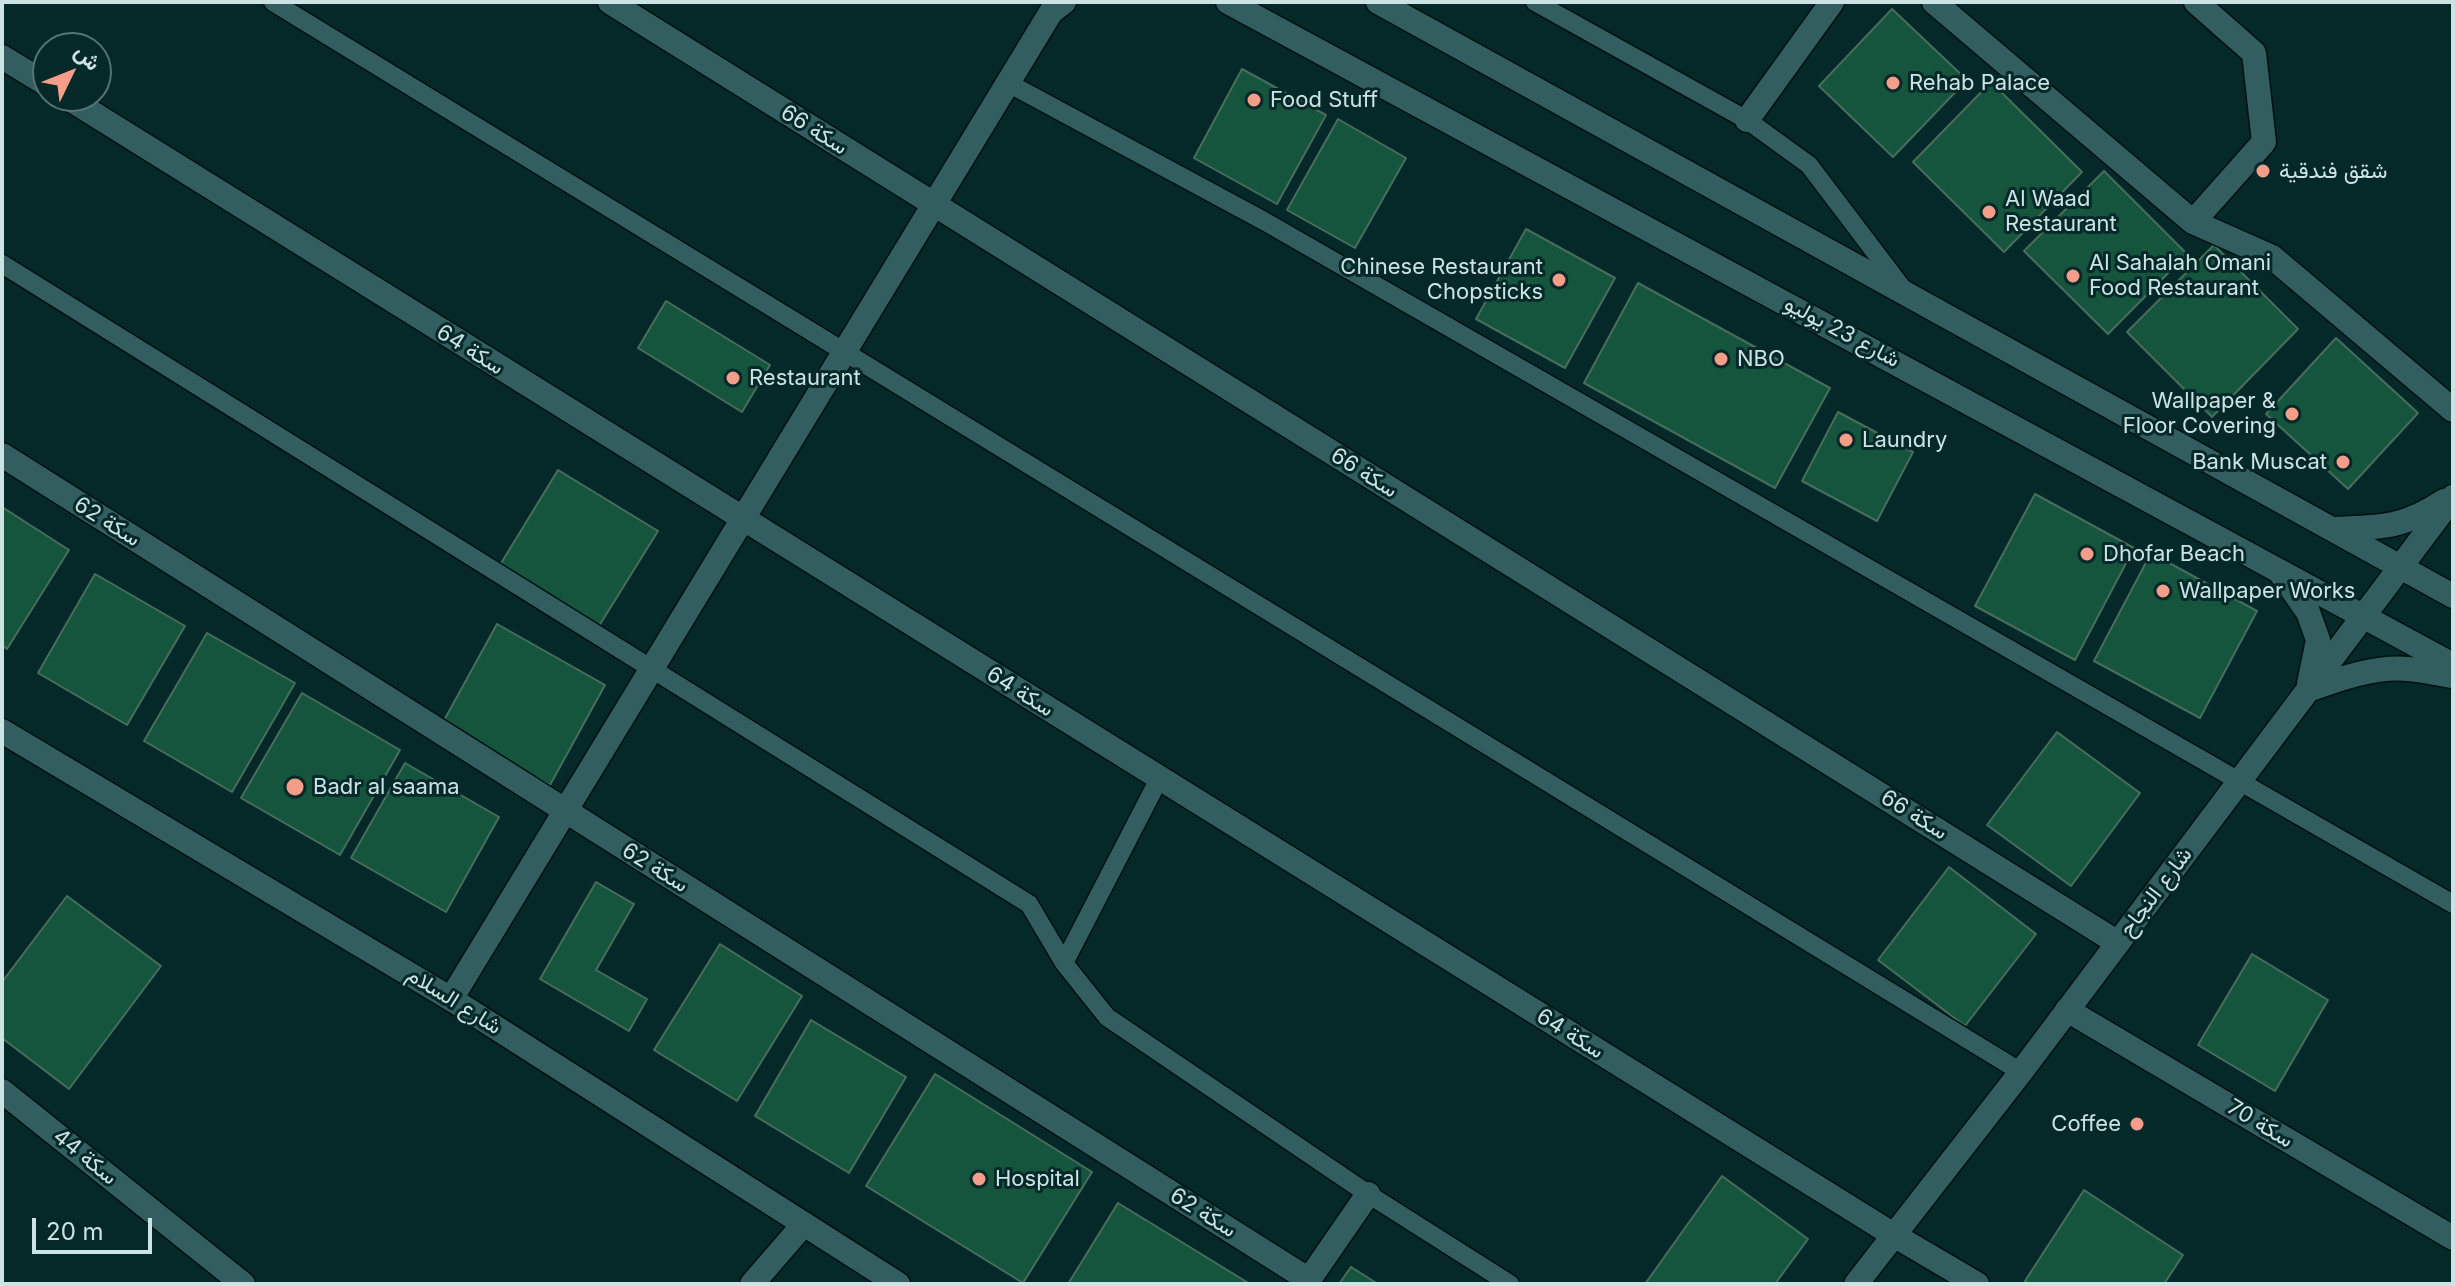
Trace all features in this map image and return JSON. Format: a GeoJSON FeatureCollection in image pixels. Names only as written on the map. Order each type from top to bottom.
{"type":"FeatureCollection","features":[{"type":"Feature","properties":{"kind":"street","name":"سكة 66"},"geometry":{"type":"LineString","coordinates":[[610,2],[2118,943]]}},
{"type":"Feature","properties":{"kind":"street","name":"شارع 23 يوليو"},"geometry":{"type":"LineString","coordinates":[[1228,2],[2453,665]]}},
{"type":"Feature","properties":{"kind":"street"},"geometry":{"type":"LineString","coordinates":[[1378,2],[2453,596]]}},
{"type":"Feature","properties":{"kind":"street"},"geometry":{"type":"LineString","coordinates":[[1747,120],[1832,2]]}},
{"type":"Feature","properties":{"kind":"street"},"geometry":{"type":"LineString","coordinates":[[1934,2],[2193,222],[2272,257],[2453,410]]}},
{"type":"Feature","properties":{"kind":"street"},"geometry":{"type":"LineString","coordinates":[[2193,222],[2264,142],[2254,53],[2196,2]]}},
{"type":"Feature","properties":{"kind":"street"},"geometry":{"type":"LineString","coordinates":[[451,999],[1056,5]]}},
{"type":"Feature","properties":{"kind":"street"},"geometry":{"type":"LineString","coordinates":[[2,57],[32,75]]}},
{"type":"Feature","properties":{"kind":"street","name":"سكة 64"},"geometry":{"type":"LineString","coordinates":[[91,112],[742,520],[1977,1284]]}},
{"type":"Feature","properties":{"kind":"street","name":"سكة 62"},"geometry":{"type":"LineString","coordinates":[[2,455],[1307,1282]]}},
{"type":"Feature","properties":{"kind":"street"},"geometry":{"type":"LineString","coordinates":[[2331,529],[2384,527],[2407,521],[2418,518],[2453,496]]}},
{"type":"Feature","properties":{"kind":"street","name":"شارع النجاح"},"geometry":{"type":"LineString","coordinates":[[1856,1284],[2021,1072],[2453,496]]}},
{"type":"Feature","properties":{"kind":"street"},"geometry":{"type":"LineString","coordinates":[[2276,567],[2308,612],[2318,640],[2308,690]]}},
{"type":"Feature","properties":{"kind":"street"},"geometry":{"type":"LineString","coordinates":[[2308,690],[2346,677],[2406,668],[2453,676]]}},
{"type":"Feature","properties":{"kind":"street","name":"شارع السلام"},"geometry":{"type":"LineString","coordinates":[[2,731],[451,999],[898,1284]]}},
{"type":"Feature","properties":{"kind":"street","name":"سكة 70"},"geometry":{"type":"LineString","coordinates":[[2067,1010],[2453,1238]]}},
{"type":"Feature","properties":{"kind":"street","name":"سكة 44"},"geometry":{"type":"LineString","coordinates":[[2,1091],[243,1284]]}},
{"type":"Feature","properties":{"kind":"street"},"geometry":{"type":"LineString","coordinates":[[1307,1282],[1368,1194]]}},
{"type":"Feature","properties":{"kind":"street"},"geometry":{"type":"LineString","coordinates":[[752,1284],[804,1224]]}},
{"type":"Feature","properties":{"kind":"lane"},"geometry":{"type":"LineString","coordinates":[[273,2],[2021,1072]]}},
{"type":"Feature","properties":{"kind":"lane"},"geometry":{"type":"LineString","coordinates":[[1535,2],[1747,120],[1809,165],[1909,297]]}},
{"type":"Feature","properties":{"kind":"lane"},"geometry":{"type":"LineString","coordinates":[[1008,83],[1278,229],[2453,904]]}},
{"type":"Feature","properties":{"kind":"lane"},"geometry":{"type":"LineString","coordinates":[[2,264],[1029,904],[1064,963],[1107,1017],[1368,1194],[1510,1284]]}},
{"type":"Feature","properties":{"kind":"lane"},"geometry":{"type":"LineString","coordinates":[[1064,963],[1159,779]]}},
{"type":"Feature","properties":{"kind":"building","name":"Rehab Palace"},"geometry":{"type":"Polygon","coordinates":[[[1892,9],[1967,80],[1893,157],[1819,86],[1892,9]]]}},
{"type":"Feature","properties":{"kind":"building"},"geometry":{"type":"Polygon","coordinates":[[[1242,69],[1326,115],[1277,204],[1194,158],[1242,69]]]}},
{"type":"Feature","properties":{"kind":"building"},"geometry":{"type":"Polygon","coordinates":[[[1991,82],[2082,172],[2004,252],[1913,162],[1991,82]]]}},
{"type":"Feature","properties":{"kind":"building"},"geometry":{"type":"Polygon","coordinates":[[[1338,119],[1406,158],[1355,248],[1287,210],[1338,119]]]}},
{"type":"Feature","properties":{"kind":"building"},"geometry":{"type":"Polygon","coordinates":[[[2104,171],[2187,254],[2108,334],[2024,251],[2104,171]]]}},
{"type":"Feature","properties":{"kind":"building"},"geometry":{"type":"Polygon","coordinates":[[[1526,229],[1615,278],[1565,368],[1476,319],[1526,229]]]}},
{"type":"Feature","properties":{"kind":"building"},"geometry":{"type":"Polygon","coordinates":[[[2214,245],[2298,329],[2212,417],[2127,332],[2214,245]]]}},
{"type":"Feature","properties":{"kind":"building"},"geometry":{"type":"Polygon","coordinates":[[[1638,283],[1830,388],[1775,488],[1584,383],[1638,283]]]}},
{"type":"Feature","properties":{"kind":"building"},"geometry":{"type":"Polygon","coordinates":[[[666,301],[770,365],[742,412],[638,348],[666,301]]]}},
{"type":"Feature","properties":{"kind":"building"},"geometry":{"type":"Polygon","coordinates":[[[2336,338],[2418,413],[2348,489],[2266,414],[2336,338]]]}},
{"type":"Feature","properties":{"kind":"building"},"geometry":{"type":"Polygon","coordinates":[[[1838,412],[1913,452],[1877,521],[1802,481],[1838,412]]]}},
{"type":"Feature","properties":{"kind":"building"},"geometry":{"type":"Polygon","coordinates":[[[558,470],[658,531],[599,626],[500,565],[558,470]]]}},
{"type":"Feature","properties":{"kind":"building"},"geometry":{"type":"Polygon","coordinates":[[[2035,494],[2134,548],[2075,660],[1975,606],[2035,494]]]}},
{"type":"Feature","properties":{"kind":"building"},"geometry":{"type":"Polygon","coordinates":[[[2,507],[69,550],[7,649],[2,645],[2,507]]]}},
{"type":"Feature","properties":{"kind":"building"},"geometry":{"type":"Polygon","coordinates":[[[2151,553],[2257,611],[2200,718],[2094,661],[2151,553]]]}},
{"type":"Feature","properties":{"kind":"building"},"geometry":{"type":"Polygon","coordinates":[[[95,574],[185,626],[127,725],[38,673],[95,574]]]}},
{"type":"Feature","properties":{"kind":"building"},"geometry":{"type":"Polygon","coordinates":[[[497,624],[605,685],[550,785],[442,724],[497,624]]]}},
{"type":"Feature","properties":{"kind":"building"},"geometry":{"type":"Polygon","coordinates":[[[207,633],[295,683],[232,792],[144,741],[207,633]]]}},
{"type":"Feature","properties":{"kind":"building"},"geometry":{"type":"Polygon","coordinates":[[[302,693],[400,750],[340,855],[241,798],[302,693]]]}},
{"type":"Feature","properties":{"kind":"building"},"geometry":{"type":"Polygon","coordinates":[[[2057,732],[2140,793],[2071,886],[1987,825],[2057,732]]]}},
{"type":"Feature","properties":{"kind":"building"},"geometry":{"type":"Polygon","coordinates":[[[405,763],[499,817],[446,912],[351,858],[405,763]]]}},
{"type":"Feature","properties":{"kind":"building"},"geometry":{"type":"Polygon","coordinates":[[[1949,867],[2036,934],[1965,1026],[1878,960],[1949,867]]]}},
{"type":"Feature","properties":{"kind":"building"},"geometry":{"type":"Polygon","coordinates":[[[596,882],[634,904],[596,970],[647,999],[629,1031],[540,979],[596,882]]]}},
{"type":"Feature","properties":{"kind":"building"},"geometry":{"type":"Polygon","coordinates":[[[67,896],[161,966],[69,1089],[2,1038],[2,982],[67,896]]]}},
{"type":"Feature","properties":{"kind":"building"},"geometry":{"type":"Polygon","coordinates":[[[720,944],[802,996],[737,1101],[654,1050],[720,944]]]}},
{"type":"Feature","properties":{"kind":"building"},"geometry":{"type":"Polygon","coordinates":[[[2252,954],[2328,1000],[2275,1091],[2198,1045],[2252,954]]]}},
{"type":"Feature","properties":{"kind":"building"},"geometry":{"type":"Polygon","coordinates":[[[811,1020],[906,1077],[849,1173],[755,1116],[811,1020]]]}},
{"type":"Feature","properties":{"kind":"building","name":"Hospital"},"geometry":{"type":"Polygon","coordinates":[[[935,1074],[1092,1172],[1023,1283],[866,1186],[935,1074]]]}},
{"type":"Feature","properties":{"kind":"building"},"geometry":{"type":"Polygon","coordinates":[[[1722,1176],[1808,1239],[1775,1284],[1645,1284],[1722,1176]]]}},
{"type":"Feature","properties":{"kind":"building"},"geometry":{"type":"Polygon","coordinates":[[[2084,1190],[2183,1255],[2164,1284],[2029,1284],[2025,1281],[2084,1190]]]}},
{"type":"Feature","properties":{"kind":"building"},"geometry":{"type":"Polygon","coordinates":[[[1118,1203],[1250,1284],[1068,1284],[1118,1203]]]}},
{"type":"Feature","properties":{"kind":"building"},"geometry":{"type":"Polygon","coordinates":[[[1351,1267],[1378,1284],[1339,1284],[1351,1267]]]}},
{"type":"Feature","properties":{"kind":"place","name":"Rehab Palace"},"geometry":{"type":"Point","coordinates":[1893,83]}},
{"type":"Feature","properties":{"kind":"place","name":"Food Stuff"},"geometry":{"type":"Point","coordinates":[1254,100]}},
{"type":"Feature","properties":{"kind":"place","name":"شقق فندقية"},"geometry":{"type":"Point","coordinates":[2263,171]}},
{"type":"Feature","properties":{"kind":"place","name":"Al Waad Restaurant"},"geometry":{"type":"Point","coordinates":[1989,212]}},
{"type":"Feature","properties":{"kind":"place","name":"Al Sahalah Omani Food Restaurant"},"geometry":{"type":"Point","coordinates":[2073,276]}},
{"type":"Feature","properties":{"kind":"place","name":"Chinese Restaurant Chopsticks"},"geometry":{"type":"Point","coordinates":[1559,280]}},
{"type":"Feature","properties":{"kind":"place","name":"NBO"},"geometry":{"type":"Point","coordinates":[1721,359]}},
{"type":"Feature","properties":{"kind":"place","name":"Restaurant"},"geometry":{"type":"Point","coordinates":[733,378]}},
{"type":"Feature","properties":{"kind":"place","name":"Wallpaper & Floor Covering"},"geometry":{"type":"Point","coordinates":[2292,414]}},
{"type":"Feature","properties":{"kind":"place","name":"Laundry"},"geometry":{"type":"Point","coordinates":[1846,440]}},
{"type":"Feature","properties":{"kind":"place","name":"Bank Muscat"},"geometry":{"type":"Point","coordinates":[2343,462]}},
{"type":"Feature","properties":{"kind":"place","name":"Dhofar Beach"},"geometry":{"type":"Point","coordinates":[2087,554]}},
{"type":"Feature","properties":{"kind":"place","name":"Wallpaper Works"},"geometry":{"type":"Point","coordinates":[2163,591]}},
{"type":"Feature","properties":{"kind":"place","name":"Badr al saama"},"geometry":{"type":"Point","coordinates":[295,787]}},
{"type":"Feature","properties":{"kind":"place","name":"Coffee"},"geometry":{"type":"Point","coordinates":[2137,1124]}},
{"type":"Feature","properties":{"kind":"place","name":"Hospital"},"geometry":{"type":"Point","coordinates":[979,1179]}}]}
